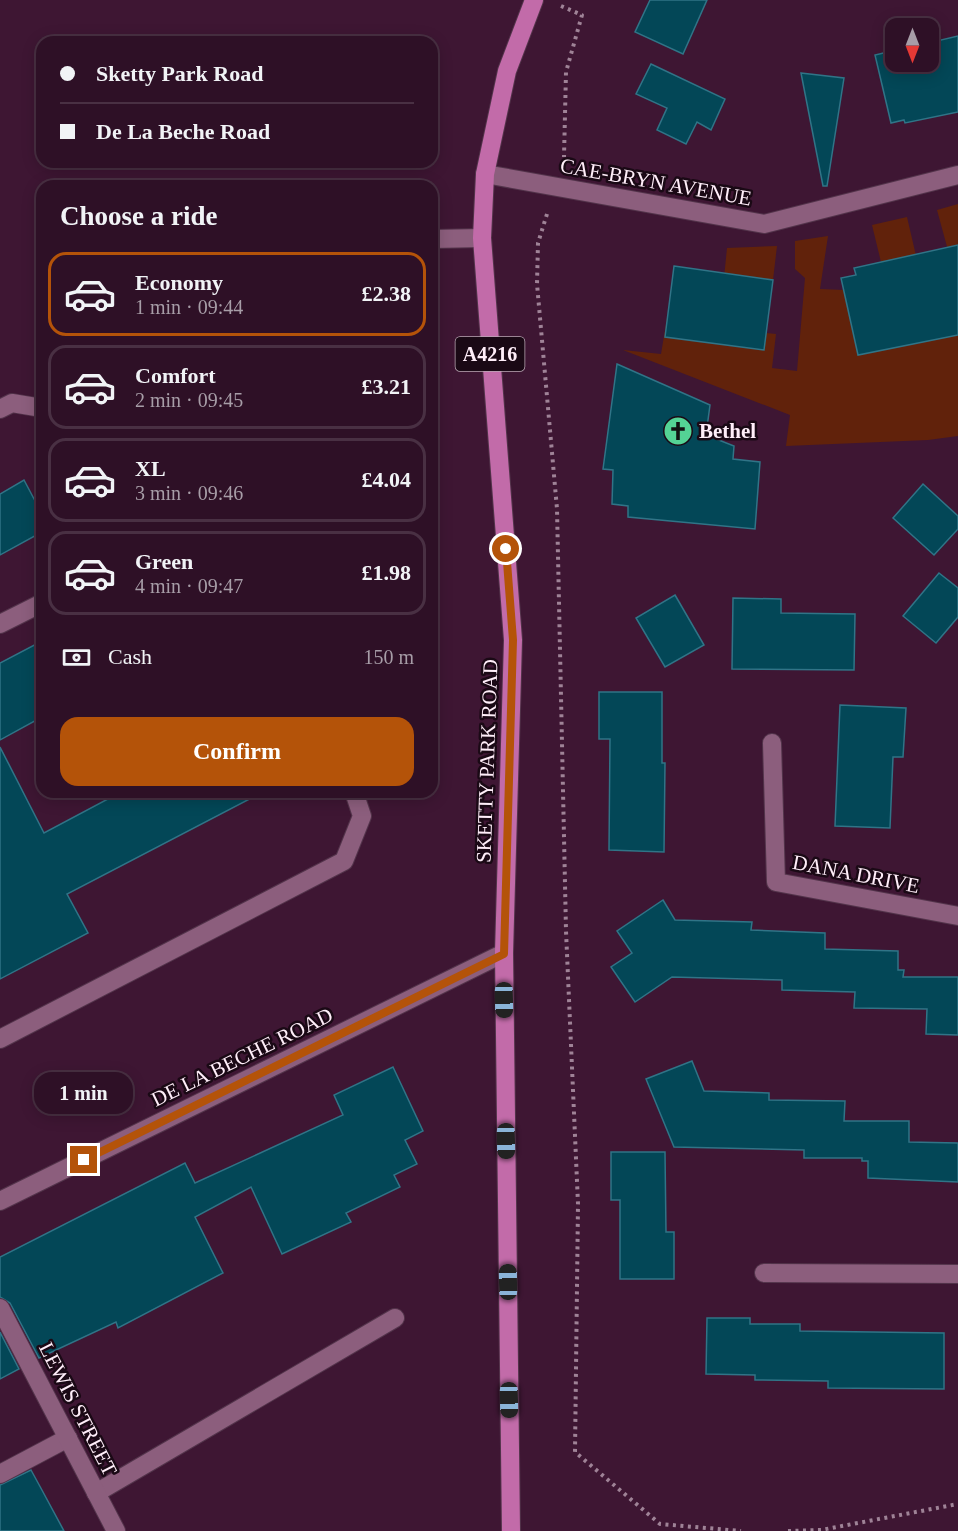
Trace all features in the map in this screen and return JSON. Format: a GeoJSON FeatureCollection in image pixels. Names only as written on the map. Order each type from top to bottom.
{"type":"FeatureCollection","features":[{"type":"Feature","properties":{"kind":"main road","name":"SKETTY PARK ROAD"},"geometry":{"type":"LineString","coordinates":[[511,1531],[504,954],[513,640],[482,238],[485,174],[507,71],[534,0]]}},
{"type":"Feature","properties":{"kind":"street","name":"CAE-BRYN AVENUE"},"geometry":{"type":"LineString","coordinates":[[485,174],[764,224],[958,175]]}},
{"type":"Feature","properties":{"kind":"street"},"geometry":{"type":"LineString","coordinates":[[438,239],[482,238]]}},
{"type":"Feature","properties":{"kind":"street"},"geometry":{"type":"LineString","coordinates":[[0,409],[12,403],[36,407]]}},
{"type":"Feature","properties":{"kind":"street"},"geometry":{"type":"LineString","coordinates":[[0,624],[36,606]]}},
{"type":"Feature","properties":{"kind":"street","name":"DANA DRIVE"},"geometry":{"type":"LineString","coordinates":[[772,743],[776,882],[958,916]]}},
{"type":"Feature","properties":{"kind":"street"},"geometry":{"type":"LineString","coordinates":[[0,1039],[344,861],[362,816],[356,798]]}},
{"type":"Feature","properties":{"kind":"street","name":"DE LA BECHE ROAD"},"geometry":{"type":"LineString","coordinates":[[0,1201],[504,954]]}},
{"type":"Feature","properties":{"kind":"street"},"geometry":{"type":"LineString","coordinates":[[764,1273],[958,1274]]}},
{"type":"Feature","properties":{"kind":"street","name":"LEWIS STREET"},"geometry":{"type":"LineString","coordinates":[[0,1308],[116,1531]]}},
{"type":"Feature","properties":{"kind":"street"},"geometry":{"type":"LineString","coordinates":[[96,1493],[394,1318]]}},
{"type":"Feature","properties":{"kind":"street"},"geometry":{"type":"LineString","coordinates":[[0,1474],[68,1438]]}},
{"type":"Feature","properties":{"kind":"path"},"geometry":{"type":"LineString","coordinates":[[555,4],[582,15],[566,72],[563,188],[543,221],[538,243],[537,284],[557,509],[566,931],[578,1204],[575,1452],[660,1524],[741,1531]]}},
{"type":"Feature","properties":{"kind":"path"},"geometry":{"type":"LineString","coordinates":[[788,1531],[821,1530],[958,1504]]}},
{"type":"Feature","properties":{"kind":"shaded area"},"geometry":{"type":"Polygon","coordinates":[[[958,204],[958,245],[949,254],[937,210],[958,204]]]}},
{"type":"Feature","properties":{"kind":"shaded area"},"geometry":{"type":"Polygon","coordinates":[[[907,217],[917,260],[881,262],[872,225],[907,217]]]}},
{"type":"Feature","properties":{"kind":"shaded area"},"geometry":{"type":"Polygon","coordinates":[[[828,236],[820,289],[844,290],[858,355],[882,350],[911,319],[916,344],[958,333],[958,436],[928,440],[786,446],[790,415],[623,350],[661,354],[667,318],[726,345],[755,349],[757,332],[776,334],[772,368],[797,371],[805,278],[795,269],[795,241],[828,236]]]}},
{"type":"Feature","properties":{"kind":"shaded area"},"geometry":{"type":"Polygon","coordinates":[[[777,246],[773,280],[744,276],[724,278],[727,248],[777,246]]]}},
{"type":"Feature","properties":{"kind":"building"},"geometry":{"type":"Polygon","coordinates":[[[650,0],[707,0],[683,54],[635,32],[650,0]]]}},
{"type":"Feature","properties":{"kind":"building"},"geometry":{"type":"Polygon","coordinates":[[[958,36],[958,112],[905,123],[904,120],[891,123],[875,55],[885,53],[885,72],[939,72],[939,40],[958,36]]]}},
{"type":"Feature","properties":{"kind":"building"},"geometry":{"type":"Polygon","coordinates":[[[651,64],[725,99],[711,130],[697,122],[686,144],[657,130],[667,108],[636,94],[651,64]]]}},
{"type":"Feature","properties":{"kind":"building"},"geometry":{"type":"Polygon","coordinates":[[[801,73],[844,78],[827,186],[823,186],[801,73]]]}},
{"type":"Feature","properties":{"kind":"building"},"geometry":{"type":"Polygon","coordinates":[[[958,245],[958,335],[858,355],[841,278],[856,275],[854,268],[958,245]]]}},
{"type":"Feature","properties":{"kind":"building"},"geometry":{"type":"Polygon","coordinates":[[[674,266],[773,280],[764,350],[665,337],[674,266]]]}},
{"type":"Feature","properties":{"kind":"building"},"geometry":{"type":"Polygon","coordinates":[[[617,364],[710,405],[706,435],[734,446],[733,459],[760,462],[755,529],[628,517],[628,506],[612,504],[613,470],[603,469],[617,364]]]}},
{"type":"Feature","properties":{"kind":"building"},"geometry":{"type":"Polygon","coordinates":[[[24,480],[36,503],[36,535],[0,555],[0,494],[24,480]]]}},
{"type":"Feature","properties":{"kind":"building"},"geometry":{"type":"Polygon","coordinates":[[[923,484],[958,516],[958,529],[934,555],[893,518],[923,484]]]}},
{"type":"Feature","properties":{"kind":"building"},"geometry":{"type":"Polygon","coordinates":[[[939,573],[958,588],[958,617],[936,643],[903,616],[939,573]]]}},
{"type":"Feature","properties":{"kind":"building"},"geometry":{"type":"Polygon","coordinates":[[[675,595],[704,645],[665,667],[636,618],[675,595]]]}},
{"type":"Feature","properties":{"kind":"building"},"geometry":{"type":"Polygon","coordinates":[[[733,598],[781,599],[781,613],[855,614],[854,670],[732,669],[733,598]]]}},
{"type":"Feature","properties":{"kind":"building"},"geometry":{"type":"Polygon","coordinates":[[[36,644],[36,720],[0,740],[0,663],[36,644]]]}},
{"type":"Feature","properties":{"kind":"building"},"geometry":{"type":"Polygon","coordinates":[[[599,692],[662,692],[662,763],[665,763],[664,852],[609,850],[610,739],[599,739],[599,692]]]}},
{"type":"Feature","properties":{"kind":"building"},"geometry":{"type":"Polygon","coordinates":[[[840,705],[906,708],[903,757],[893,757],[890,828],[835,826],[840,705]]]}},
{"type":"Feature","properties":{"kind":"building"},"geometry":{"type":"Polygon","coordinates":[[[0,747],[44,833],[110,798],[251,798],[67,894],[88,933],[0,979],[0,747]]]}},
{"type":"Feature","properties":{"kind":"building"},"geometry":{"type":"Polygon","coordinates":[[[663,900],[675,920],[752,922],[751,930],[825,933],[825,949],[898,951],[898,970],[904,970],[903,977],[958,977],[958,1035],[926,1034],[927,1009],[854,1008],[855,992],[782,990],[782,980],[672,977],[635,1002],[611,967],[632,953],[617,931],[663,900]]]}},
{"type":"Feature","properties":{"kind":"building"},"geometry":{"type":"Polygon","coordinates":[[[692,1061],[704,1091],[769,1093],[769,1100],[845,1101],[844,1121],[909,1121],[909,1142],[958,1143],[958,1182],[868,1178],[868,1161],[862,1161],[862,1158],[804,1158],[804,1150],[674,1147],[646,1079],[692,1061]]]}},
{"type":"Feature","properties":{"kind":"building"},"geometry":{"type":"Polygon","coordinates":[[[393,1067],[423,1131],[405,1140],[417,1164],[394,1175],[400,1187],[346,1213],[351,1222],[282,1254],[251,1187],[195,1217],[223,1273],[118,1328],[116,1322],[39,1358],[10,1303],[0,1297],[0,1257],[185,1163],[195,1183],[343,1115],[334,1095],[393,1067]]]}},
{"type":"Feature","properties":{"kind":"building"},"geometry":{"type":"Polygon","coordinates":[[[611,1152],[665,1152],[666,1232],[674,1232],[674,1279],[620,1279],[620,1200],[611,1200],[611,1152]]]}},
{"type":"Feature","properties":{"kind":"building"},"geometry":{"type":"Polygon","coordinates":[[[707,1318],[750,1318],[750,1324],[800,1324],[800,1331],[944,1333],[944,1389],[828,1388],[828,1381],[755,1380],[755,1375],[706,1374],[707,1318]]]}},
{"type":"Feature","properties":{"kind":"building"},"geometry":{"type":"Polygon","coordinates":[[[0,1332],[19,1369],[0,1379],[0,1332]]]}},
{"type":"Feature","properties":{"kind":"building"},"geometry":{"type":"Polygon","coordinates":[[[31,1470],[64,1531],[0,1531],[0,1485],[31,1470]]]}},
{"type":"Feature","properties":{"kind":"place","name":"Bethel"},"geometry":{"type":"Point","coordinates":[678,431]}},
{"type":"Feature","properties":{"kind":"route"},"geometry":{"type":"LineString","coordinates":[[84,1160],[504,954],[513,640],[506,549]]}}]}
